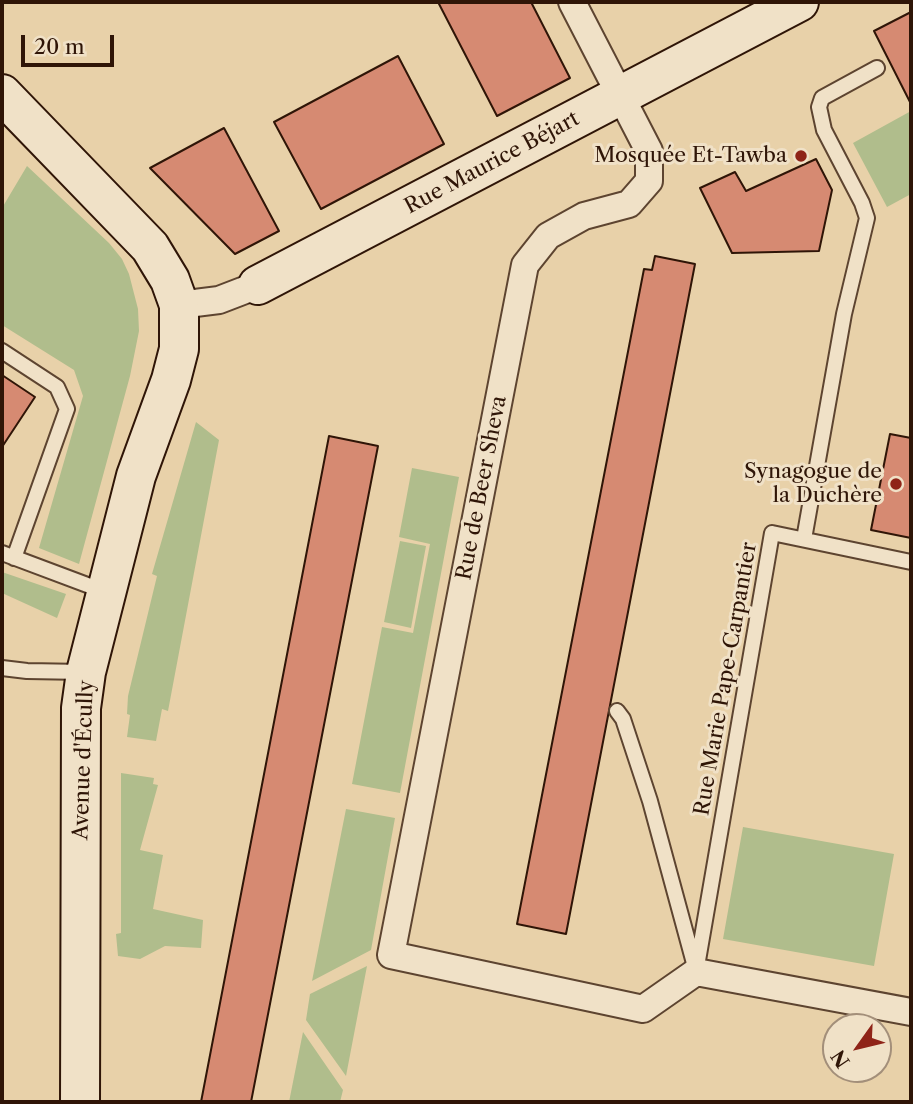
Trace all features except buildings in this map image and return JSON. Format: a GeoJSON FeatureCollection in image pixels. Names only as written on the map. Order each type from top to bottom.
{"type":"FeatureCollection","features":[{"type":"Feature","properties":{"kind":"street","name":"Rue Maurice Béjart"},"geometry":{"type":"LineString","coordinates":[[179,305],[219,300],[258,285],[799,2]]}},
{"type":"Feature","properties":{"kind":"street","name":"Rue de Beer Sheva"},"geometry":{"type":"LineString","coordinates":[[580,5],[649,151],[649,181],[629,204],[584,216],[548,236],[526,265],[391,955],[643,1009],[696,972]]}},
{"type":"Feature","properties":{"kind":"street"},"geometry":{"type":"LineString","coordinates":[[2,94],[150,247],[170,280],[179,305]]}},
{"type":"Feature","properties":{"kind":"street","name":"Avenue d'Écully"},"geometry":{"type":"LineString","coordinates":[[80,1102],[81,708],[86,672],[136,476],[179,349],[179,305]]}},
{"type":"Feature","properties":{"kind":"street"},"geometry":{"type":"LineString","coordinates":[[696,972],[911,1012]]}},
{"type":"Feature","properties":{"kind":"lane"},"geometry":{"type":"LineString","coordinates":[[804,540],[844,314],[867,218],[824,130],[819,107],[822,98],[877,68]]}},
{"type":"Feature","properties":{"kind":"lane"},"geometry":{"type":"LineString","coordinates":[[2,351],[57,387],[67,409],[8,556],[107,593]]}},
{"type":"Feature","properties":{"kind":"lane","name":"Rue Marie Pape-Carpantier"},"geometry":{"type":"LineString","coordinates":[[696,972],[772,533],[911,562]]}},
{"type":"Feature","properties":{"kind":"lane"},"geometry":{"type":"LineString","coordinates":[[2,668],[86,672]]}},
{"type":"Feature","properties":{"kind":"lane"},"geometry":{"type":"LineString","coordinates":[[617,711],[623,719],[650,801],[696,972]]}},
{"type":"Feature","properties":{"kind":"green space"},"geometry":{"type":"Polygon","coordinates":[[[911,111],[911,194],[887,207],[853,143],[911,111]]]}},
{"type":"Feature","properties":{"kind":"green space"},"geometry":{"type":"Polygon","coordinates":[[[27,166],[109,243],[122,259],[138,309],[139,331],[130,376],[79,564],[39,548],[83,396],[74,370],[2,325],[2,208],[27,166]]]}},
{"type":"Feature","properties":{"kind":"green space"},"geometry":{"type":"Polygon","coordinates":[[[196,422],[219,440],[168,711],[162,709],[156,741],[127,737],[130,715],[127,714],[128,696],[157,576],[152,574],[196,422]]]}},
{"type":"Feature","properties":{"kind":"green space"},"geometry":{"type":"Polygon","coordinates":[[[412,468],[459,477],[400,793],[352,784],[382,627],[413,633],[430,544],[399,537],[412,468]]]}},
{"type":"Feature","properties":{"kind":"green space"},"geometry":{"type":"Polygon","coordinates":[[[400,541],[426,546],[411,628],[384,622],[400,541]]]}},
{"type":"Feature","properties":{"kind":"green space"},"geometry":{"type":"Polygon","coordinates":[[[2,572],[66,594],[57,618],[2,593],[2,572]]]}},
{"type":"Feature","properties":{"kind":"green space"},"geometry":{"type":"Polygon","coordinates":[[[121,773],[154,778],[153,784],[158,785],[140,850],[163,855],[153,909],[203,920],[201,948],[165,946],[140,959],[118,956],[116,934],[121,933],[121,773]]]}},
{"type":"Feature","properties":{"kind":"green space"},"geometry":{"type":"Polygon","coordinates":[[[346,809],[395,818],[371,950],[312,981],[346,809]]]}},
{"type":"Feature","properties":{"kind":"green space"},"geometry":{"type":"Polygon","coordinates":[[[743,827],[894,854],[874,966],[723,939],[743,827]]]}},
{"type":"Feature","properties":{"kind":"green space"},"geometry":{"type":"Polygon","coordinates":[[[367,966],[346,1076],[306,1020],[310,994],[367,966]]]}},
{"type":"Feature","properties":{"kind":"green space"},"geometry":{"type":"Polygon","coordinates":[[[303,1032],[343,1090],[340,1102],[289,1102],[303,1032]]]}},
{"type":"Feature","properties":{"kind":"place","name":"Mosquée Et-Tawba"},"geometry":{"type":"Point","coordinates":[801,156]}},
{"type":"Feature","properties":{"kind":"place","name":"Synagogue de la Duchère"},"geometry":{"type":"Point","coordinates":[896,484]}}]}
